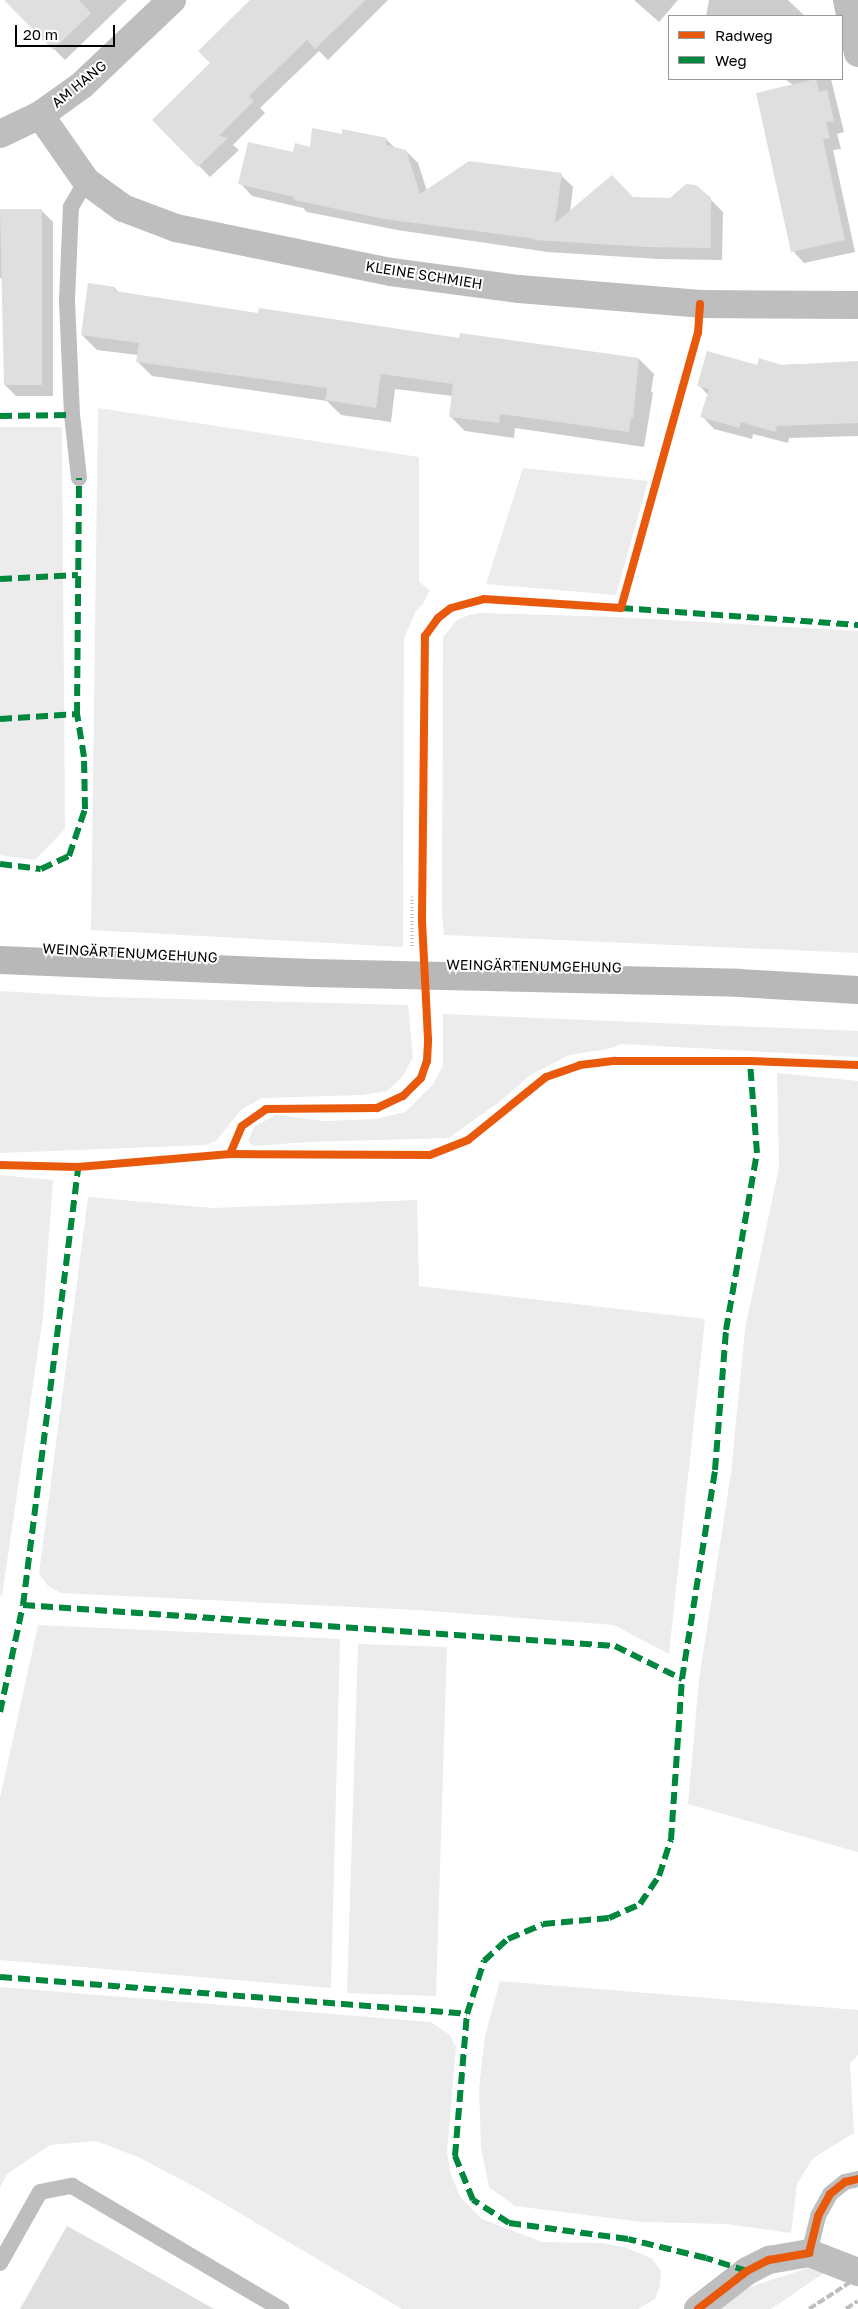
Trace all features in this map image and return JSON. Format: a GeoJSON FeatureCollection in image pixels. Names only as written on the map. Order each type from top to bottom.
{"type":"FeatureCollection","features":[{"type":"Feature","properties":{"kind":"main road","name":"WEINGÄRTENUMGEHUNG"},"geometry":{"type":"LineString","coordinates":[[0,960],[412,976],[739,983],[858,990]]}},
{"type":"Feature","properties":{"kind":"street","name":"AM HANG"},"geometry":{"type":"LineString","coordinates":[[0,134],[40,115],[82,84],[172,0]]}},
{"type":"Feature","properties":{"kind":"street"},"geometry":{"type":"LineString","coordinates":[[847,0],[858,53]]}},
{"type":"Feature","properties":{"kind":"street","name":"KLEINE SCHMIEH"},"geometry":{"type":"LineString","coordinates":[[40,115],[86,181],[123,208],[176,228],[391,272],[519,289],[700,304],[858,305]]}},
{"type":"Feature","properties":{"kind":"street"},"geometry":{"type":"LineString","coordinates":[[698,2309],[747,2271],[769,2260],[809,2254],[858,2272]]}},
{"type":"Feature","properties":{"kind":"lane"},"geometry":{"type":"LineString","coordinates":[[79,478],[72,415],[67,301],[71,207],[86,181]]}},
{"type":"Feature","properties":{"kind":"lane"},"geometry":{"type":"LineString","coordinates":[[809,2254],[818,2216],[830,2194],[845,2182],[858,2178]]}},
{"type":"Feature","properties":{"kind":"lane"},"geometry":{"type":"LineString","coordinates":[[0,2263],[40,2192],[72,2186],[281,2309]]}},
{"type":"Feature","properties":{"kind":"path"},"geometry":{"type":"LineString","coordinates":[[412,896],[412,976]]}},
{"type":"Feature","properties":{"kind":"shaded area"},"geometry":{"type":"Polygon","coordinates":[[[98,408],[419,457],[419,582],[430,590],[423,604],[416,611],[404,638],[403,947],[91,930],[98,408]]]}},
{"type":"Feature","properties":{"kind":"shaded area"},"geometry":{"type":"Polygon","coordinates":[[[0,427],[62,427],[65,829],[35,860],[0,855],[0,427]]]}},
{"type":"Feature","properties":{"kind":"shaded area"},"geometry":{"type":"Polygon","coordinates":[[[523,468],[648,481],[616,595],[486,584],[523,468]]]}},
{"type":"Feature","properties":{"kind":"shaded area"},"geometry":{"type":"Polygon","coordinates":[[[480,613],[617,617],[858,631],[858,953],[444,935],[442,912],[443,637],[457,620],[480,613]]]}},
{"type":"Feature","properties":{"kind":"shaded area"},"geometry":{"type":"Polygon","coordinates":[[[0,991],[102,997],[408,1005],[413,1057],[403,1076],[387,1091],[363,1095],[262,1098],[241,1110],[216,1141],[205,1145],[0,1153],[0,991]]]}},
{"type":"Feature","properties":{"kind":"shaded area"},"geometry":{"type":"Polygon","coordinates":[[[443,1014],[858,1031],[858,1057],[622,1044],[608,1049],[569,1055],[529,1076],[499,1102],[449,1138],[308,1142],[253,1146],[248,1141],[254,1127],[275,1115],[325,1121],[376,1119],[405,1112],[434,1083],[443,1065],[443,1014]]]}},
{"type":"Feature","properties":{"kind":"shaded area"},"geometry":{"type":"Polygon","coordinates":[[[777,1073],[858,1081],[858,1852],[688,1804],[699,1680],[731,1473],[745,1329],[779,1167],[777,1073]]]}},
{"type":"Feature","properties":{"kind":"shaded area"},"geometry":{"type":"Polygon","coordinates":[[[0,1175],[53,1180],[43,1317],[2,1596],[0,1595],[0,1175]]]}},
{"type":"Feature","properties":{"kind":"shaded area"},"geometry":{"type":"Polygon","coordinates":[[[88,1197],[213,1208],[417,1200],[419,1286],[705,1319],[669,1654],[614,1625],[416,1610],[61,1593],[48,1586],[39,1574],[88,1197]]]}},
{"type":"Feature","properties":{"kind":"shaded area"},"geometry":{"type":"Polygon","coordinates":[[[38,1625],[340,1639],[331,1988],[0,1960],[0,1798],[38,1625]]]}},
{"type":"Feature","properties":{"kind":"shaded area"},"geometry":{"type":"Polygon","coordinates":[[[358,1644],[447,1647],[436,1996],[347,1993],[358,1644]]]}},
{"type":"Feature","properties":{"kind":"shaded area"},"geometry":{"type":"Polygon","coordinates":[[[500,1981],[858,2010],[858,2055],[850,2063],[854,2133],[813,2158],[797,2184],[791,2233],[726,2224],[642,2222],[515,2206],[489,2187],[481,2148],[479,2088],[485,2036],[500,1981]]]}},
{"type":"Feature","properties":{"kind":"shaded area"},"geometry":{"type":"Polygon","coordinates":[[[0,1987],[431,2022],[450,2035],[456,2047],[447,2153],[451,2175],[461,2198],[482,2219],[542,2242],[602,2243],[627,2248],[651,2258],[661,2271],[660,2286],[655,2299],[638,2309],[402,2309],[197,2188],[138,2157],[96,2141],[50,2145],[7,2174],[0,2188],[0,1987]]]}},
{"type":"Feature","properties":{"kind":"shaded area"},"geometry":{"type":"Polygon","coordinates":[[[808,2268],[824,2273],[771,2309],[712,2309],[731,2293],[808,2268]]]}},
{"type":"Feature","properties":{"kind":"building"},"geometry":{"type":"Polygon","coordinates":[[[4,0],[79,0],[91,13],[53,50],[4,0]]]}},
{"type":"Feature","properties":{"kind":"building"},"geometry":{"type":"Polygon","coordinates":[[[250,0],[366,0],[315,49],[307,40],[249,96],[254,101],[219,136],[228,138],[198,167],[152,120],[210,63],[198,51],[250,0]]]}},
{"type":"Feature","properties":{"kind":"building"},"geometry":{"type":"Polygon","coordinates":[[[812,80],[816,80],[819,92],[827,90],[834,121],[826,122],[830,138],[823,139],[845,240],[791,252],[756,93],[812,80]]]}},
{"type":"Feature","properties":{"kind":"building"},"geometry":{"type":"Polygon","coordinates":[[[312,128],[342,134],[342,129],[387,138],[386,145],[406,150],[420,194],[469,161],[562,173],[555,223],[612,175],[633,197],[670,198],[686,184],[696,185],[711,198],[711,248],[645,247],[534,240],[536,239],[384,219],[294,200],[294,197],[238,184],[248,142],[293,152],[295,143],[310,147],[312,128]]]}},
{"type":"Feature","properties":{"kind":"building"},"geometry":{"type":"Polygon","coordinates":[[[0,209],[42,209],[42,385],[4,385],[0,209]]]}},
{"type":"Feature","properties":{"kind":"building"},"geometry":{"type":"Polygon","coordinates":[[[88,283],[115,287],[115,291],[258,313],[259,308],[459,338],[460,333],[639,358],[633,418],[631,418],[629,432],[500,414],[499,423],[449,417],[453,384],[381,374],[376,408],[325,400],[327,388],[136,362],[139,343],[81,335],[88,283]]]}},
{"type":"Feature","properties":{"kind":"building"},"geometry":{"type":"Polygon","coordinates":[[[707,351],[757,365],[759,358],[782,365],[858,361],[858,423],[777,426],[775,432],[741,422],[739,428],[700,417],[709,389],[697,386],[707,351]]]}},
{"type":"Feature","properties":{"kind":"building"},"geometry":{"type":"Polygon","coordinates":[[[67,2226],[105,2247],[214,2309],[20,2309],[67,2226]]]}},
{"type":"Feature","properties":{"kind":"railway"},"geometry":{"type":"LineString","coordinates":[[809,2309],[858,2277]]}},
{"type":"Feature","properties":{"kind":"railway"},"geometry":{"type":"LineString","coordinates":[[846,2309],[858,2301]]}},
{"type":"Feature","properties":{"kind":"marked path"},"geometry":{"type":"LineString","coordinates":[[0,416],[72,415]]}},
{"type":"Feature","properties":{"kind":"marked path"},"geometry":{"type":"LineString","coordinates":[[0,864],[41,869],[69,856],[85,809],[84,757],[77,714],[79,478]]}},
{"type":"Feature","properties":{"kind":"marked path"},"geometry":{"type":"LineString","coordinates":[[0,579],[78,575]]}},
{"type":"Feature","properties":{"kind":"marked path"},"geometry":{"type":"LineString","coordinates":[[621,608],[858,625]]}},
{"type":"Feature","properties":{"kind":"marked path"},"geometry":{"type":"LineString","coordinates":[[0,719],[77,714]]}},
{"type":"Feature","properties":{"kind":"marked path"},"geometry":{"type":"LineString","coordinates":[[747,2271],[706,2258],[628,2239],[509,2223],[473,2200],[455,2156],[467,2014],[484,1961],[508,1939],[543,1924],[609,1918],[640,1904],[659,1876],[671,1840],[682,1679],[715,1470],[726,1330],[757,1153],[750,1061]]}},
{"type":"Feature","properties":{"kind":"marked path"},"geometry":{"type":"LineString","coordinates":[[0,1712],[23,1605],[78,1167]]}},
{"type":"Feature","properties":{"kind":"marked path"},"geometry":{"type":"LineString","coordinates":[[23,1605],[615,1646],[682,1679]]}},
{"type":"Feature","properties":{"kind":"marked path"},"geometry":{"type":"LineString","coordinates":[[0,1977],[467,2014]]}},
{"type":"Feature","properties":{"kind":"cycle path"},"geometry":{"type":"LineString","coordinates":[[230,1154],[242,1126],[266,1109],[377,1108],[403,1096],[421,1078],[427,1061],[428,1039],[422,919],[425,636],[438,618],[451,608],[484,599],[621,608],[698,333],[700,304]]}},
{"type":"Feature","properties":{"kind":"cycle path"},"geometry":{"type":"LineString","coordinates":[[0,1165],[78,1167],[230,1154],[430,1155],[468,1140],[546,1077],[580,1065],[615,1061],[750,1061],[858,1065]]}},
{"type":"Feature","properties":{"kind":"cycle path"},"geometry":{"type":"LineString","coordinates":[[698,2309],[747,2271],[769,2260],[809,2253],[818,2216],[830,2194],[845,2182],[858,2179]]}}]}
